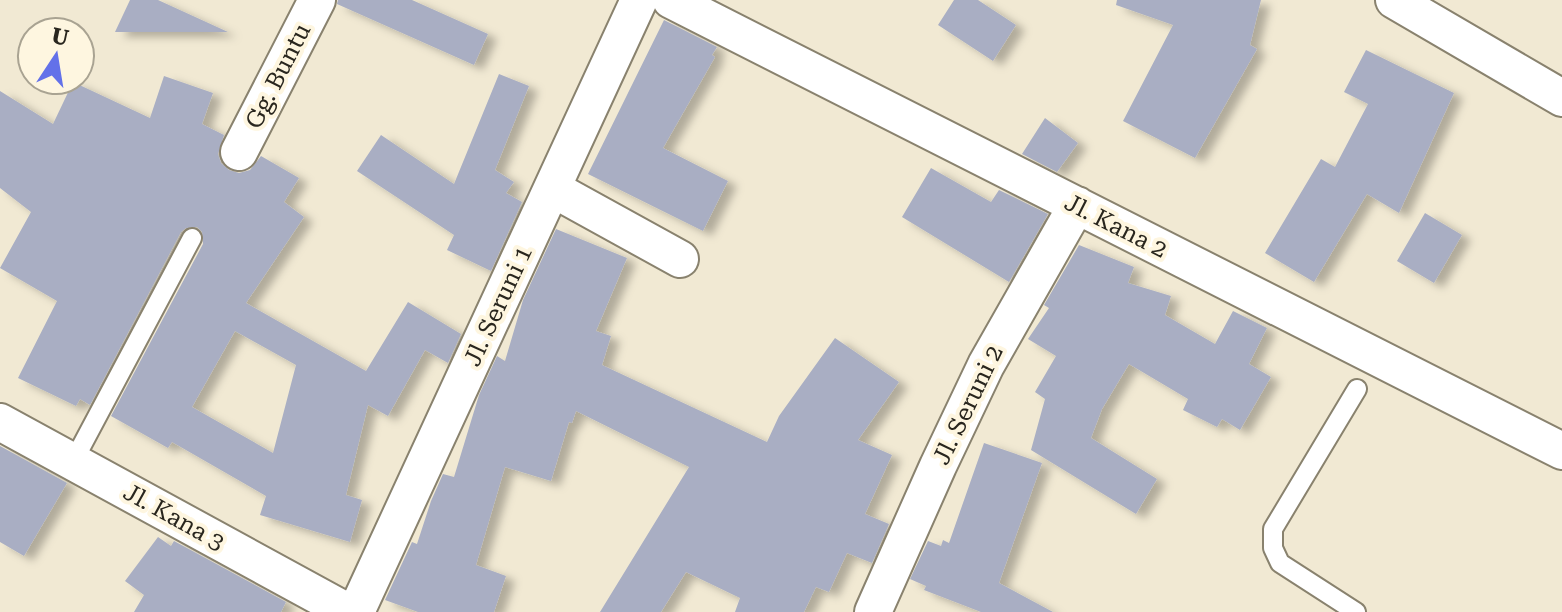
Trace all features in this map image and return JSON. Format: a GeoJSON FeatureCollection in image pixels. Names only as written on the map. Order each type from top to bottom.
{"type":"FeatureCollection","features":[{"type":"Feature","properties":{"kind":"street","name":"Gg. Buntu"},"geometry":{"type":"LineString","coordinates":[[239,152],[317,0]]}},
{"type":"Feature","properties":{"kind":"street","name":"Jl. Seruni 1"},"geometry":{"type":"LineString","coordinates":[[356,612],[639,0]]}},
{"type":"Feature","properties":{"kind":"street","name":"Jl. Kana 2"},"geometry":{"type":"LineString","coordinates":[[671,0],[1562,451]]}},
{"type":"Feature","properties":{"kind":"street"},"geometry":{"type":"LineString","coordinates":[[1394,0],[1562,98]]}},
{"type":"Feature","properties":{"kind":"street"},"geometry":{"type":"LineString","coordinates":[[553,189],[680,259]]}},
{"type":"Feature","properties":{"kind":"street","name":"Jl. Seruni 2"},"geometry":{"type":"LineString","coordinates":[[873,612],[986,365],[1077,205]]}},
{"type":"Feature","properties":{"kind":"street","name":"Jl. Kana 3"},"geometry":{"type":"LineString","coordinates":[[0,422],[348,612]]}},
{"type":"Feature","properties":{"kind":"lane"},"geometry":{"type":"LineString","coordinates":[[73,462],[192,238]]}},
{"type":"Feature","properties":{"kind":"lane"},"geometry":{"type":"LineString","coordinates":[[1356,612],[1280,563],[1273,548],[1273,529],[1357,389]]}},
{"type":"Feature","properties":{"kind":"building"},"geometry":{"type":"Polygon","coordinates":[[[130,0],[158,0],[228,32],[115,32],[130,0]]]}},
{"type":"Feature","properties":{"kind":"building"},"geometry":{"type":"Polygon","coordinates":[[[338,0],[412,0],[488,34],[474,65],[337,4],[338,0]]]}},
{"type":"Feature","properties":{"kind":"building"},"geometry":{"type":"Polygon","coordinates":[[[954,0],[978,0],[1016,25],[993,61],[938,25],[954,0]]]}},
{"type":"Feature","properties":{"kind":"building"},"geometry":{"type":"Polygon","coordinates":[[[1117,0],[1261,0],[1250,45],[1257,49],[1195,158],[1123,121],[1173,25],[1116,5],[1117,0]]]}},
{"type":"Feature","properties":{"kind":"building"},"geometry":{"type":"Polygon","coordinates":[[[664,20],[717,47],[712,55],[715,57],[663,148],[728,181],[703,231],[588,174],[664,20]]]}},
{"type":"Feature","properties":{"kind":"building"},"geometry":{"type":"Polygon","coordinates":[[[1366,50],[1454,93],[1399,213],[1367,194],[1314,282],[1265,253],[1321,159],[1335,167],[1368,104],[1344,92],[1366,50]]]}},
{"type":"Feature","properties":{"kind":"building"},"geometry":{"type":"Polygon","coordinates":[[[499,74],[529,86],[495,170],[514,182],[506,193],[522,202],[491,271],[447,250],[454,235],[357,171],[381,135],[454,184],[499,74]]]}},
{"type":"Feature","properties":{"kind":"building"},"geometry":{"type":"Polygon","coordinates":[[[164,76],[213,93],[202,124],[224,135],[218,154],[221,163],[239,173],[250,170],[261,156],[299,178],[284,202],[304,217],[246,303],[366,371],[408,302],[461,334],[448,363],[425,350],[388,416],[368,405],[346,495],[362,500],[350,542],[260,515],[266,496],[172,442],[168,448],[111,416],[203,244],[202,232],[197,227],[181,232],[90,405],[80,399],[76,406],[18,378],[57,301],[0,268],[31,212],[0,188],[0,91],[53,124],[66,96],[96,96],[96,93],[150,118],[164,76]],[[235,331],[192,407],[273,453],[296,365],[235,331]]]}},
{"type":"Feature","properties":{"kind":"building"},"geometry":{"type":"Polygon","coordinates":[[[1045,118],[1078,143],[1057,172],[1022,154],[1045,118]]]}},
{"type":"Feature","properties":{"kind":"building"},"geometry":{"type":"Polygon","coordinates":[[[931,168],[991,202],[999,190],[1048,214],[1009,282],[902,217],[931,168]]]}},
{"type":"Feature","properties":{"kind":"building"},"geometry":{"type":"Polygon","coordinates":[[[1425,213],[1462,235],[1434,283],[1397,261],[1425,213]]]}},
{"type":"Feature","properties":{"kind":"building"},"geometry":{"type":"Polygon","coordinates":[[[556,229],[627,258],[596,331],[611,336],[602,365],[767,442],[779,416],[835,338],[899,382],[858,440],[892,455],[865,514],[889,524],[872,563],[847,553],[829,592],[816,587],[804,612],[735,612],[740,598],[686,572],[661,612],[600,612],[689,467],[576,411],[572,423],[569,422],[551,481],[505,467],[476,565],[506,576],[494,612],[418,612],[385,600],[412,542],[417,544],[443,474],[454,477],[479,395],[497,356],[505,361],[523,300],[556,229]]]}},
{"type":"Feature","properties":{"kind":"building"},"geometry":{"type":"Polygon","coordinates":[[[1079,245],[1134,267],[1128,283],[1171,296],[1165,315],[1215,344],[1233,311],[1267,328],[1249,364],[1271,377],[1240,430],[1222,419],[1217,427],[1183,410],[1188,399],[1129,364],[1102,409],[1091,438],[1157,479],[1136,514],[1031,450],[1045,399],[1035,392],[1056,356],[1028,339],[1049,308],[1044,305],[1079,245]]]}},
{"type":"Feature","properties":{"kind":"building"},"geometry":{"type":"Polygon","coordinates":[[[984,443],[1042,463],[999,583],[1053,612],[981,612],[924,590],[926,586],[910,579],[928,541],[941,546],[943,540],[949,543],[984,443]]]}},
{"type":"Feature","properties":{"kind":"building"},"geometry":{"type":"Polygon","coordinates":[[[0,446],[67,483],[24,556],[0,542],[0,446]]]}},
{"type":"Feature","properties":{"kind":"building"},"geometry":{"type":"Polygon","coordinates":[[[158,537],[171,546],[174,541],[286,602],[281,612],[134,612],[144,595],[125,581],[158,537]]]}}]}
